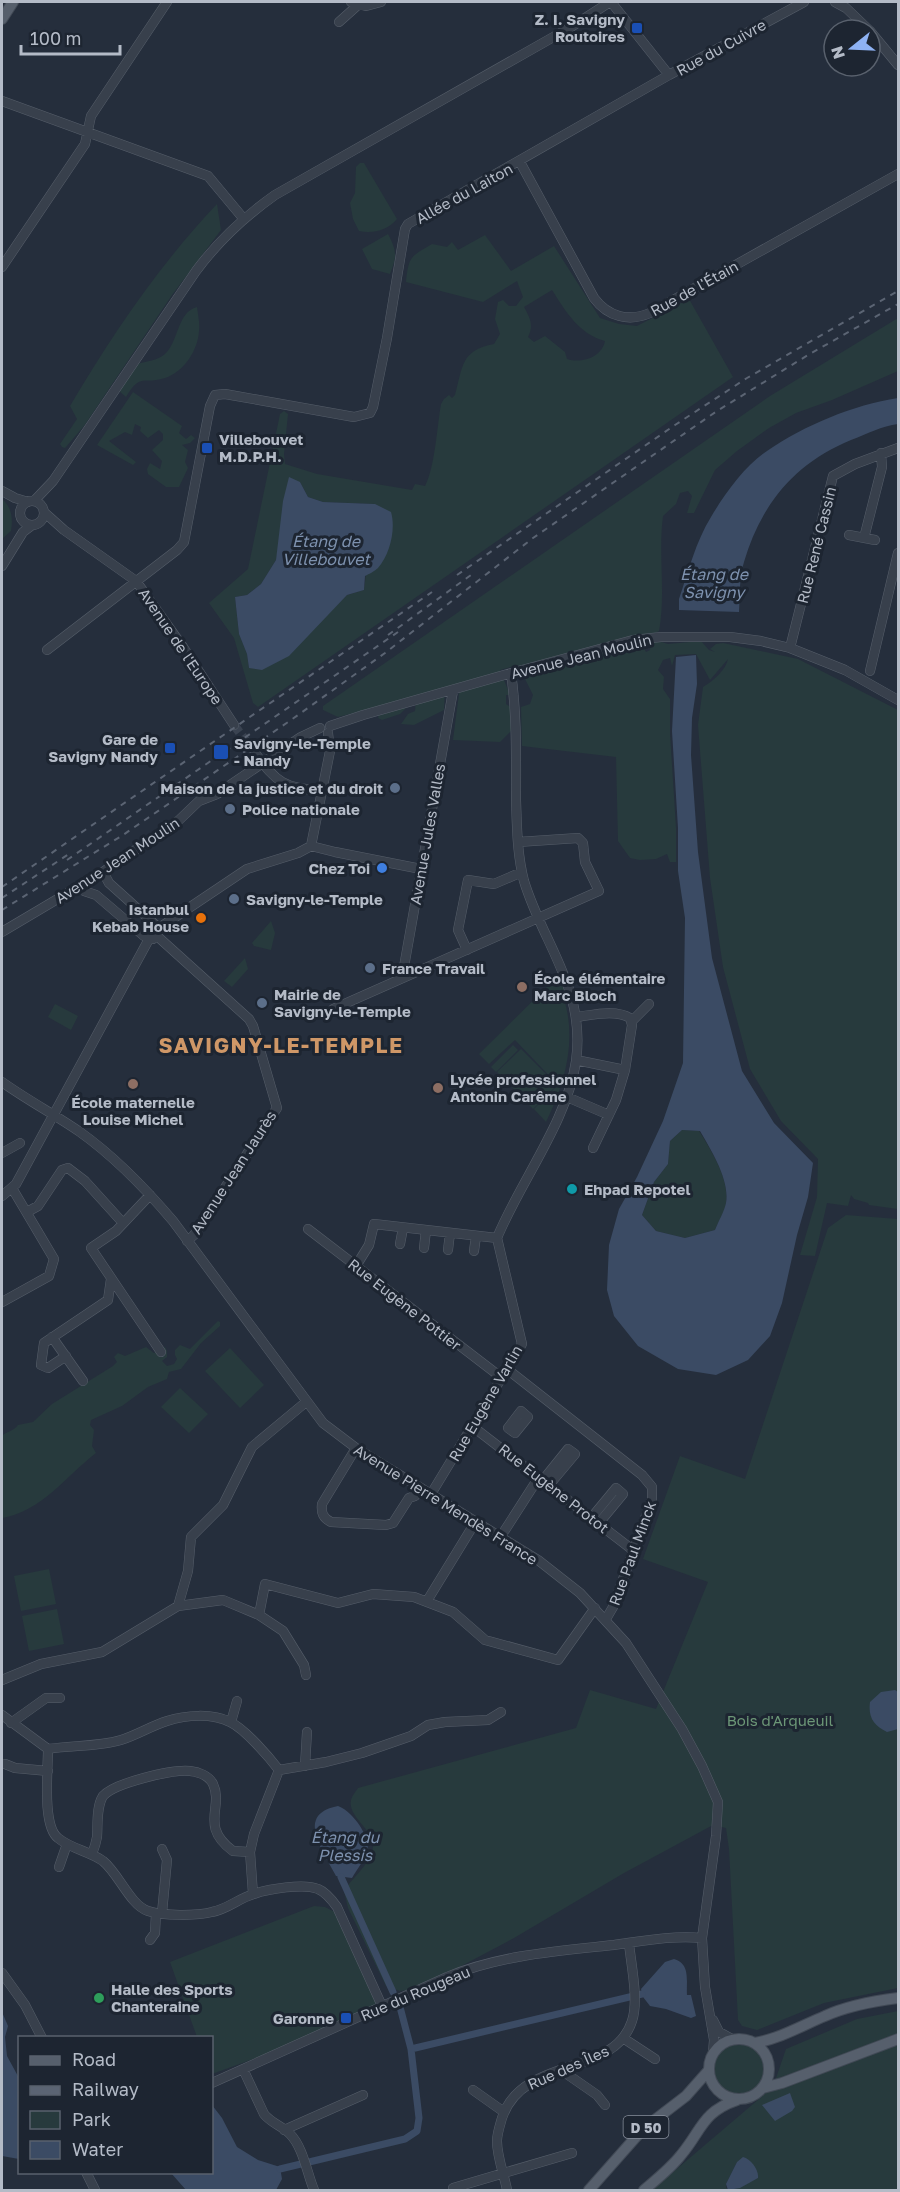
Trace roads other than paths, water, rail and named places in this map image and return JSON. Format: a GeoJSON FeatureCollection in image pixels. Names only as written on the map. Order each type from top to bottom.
{"type":"FeatureCollection","features":[{"type":"Feature","properties":{"kind":"main road"},"geometry":{"type":"LineString","coordinates":[[2,19],[13,2]]}},
{"type":"Feature","properties":{"kind":"main road"},"geometry":{"type":"LineString","coordinates":[[755,2043],[787,2034],[827,2015],[861,2005],[898,1998]]}},
{"type":"Feature","properties":{"kind":"main road"},"geometry":{"type":"LineString","coordinates":[[732,2039],[747,2039],[755,2043],[768,2058],[770,2068],[768,2078],[757,2094],[739,2100],[730,2098],[715,2087],[709,2070],[713,2053],[724,2042],[732,2039]]}},
{"type":"Feature","properties":{"kind":"main road"},"geometry":{"type":"LineString","coordinates":[[763,2088],[898,2039]]}},
{"type":"Feature","properties":{"kind":"main road","name":"D 50"},"geometry":{"type":"LineString","coordinates":[[589,2190],[643,2129],[686,2096],[709,2070]]}},
{"type":"Feature","properties":{"kind":"main road","name":"D 50"},"geometry":{"type":"LineString","coordinates":[[644,2190],[679,2158],[699,2127],[713,2112],[739,2100]]}},
{"type":"Feature","properties":{"kind":"street"},"geometry":{"type":"LineString","coordinates":[[2,267],[85,144],[91,116],[167,2]]}},
{"type":"Feature","properties":{"kind":"street"},"geometry":{"type":"LineString","coordinates":[[339,22],[355,3],[372,5],[381,2]]}},
{"type":"Feature","properties":{"kind":"street"},"geometry":{"type":"LineString","coordinates":[[2,556],[21,517],[22,506],[53,481],[196,271],[219,242],[243,218],[275,195],[611,2],[669,75]]}},
{"type":"Feature","properties":{"kind":"street","name":"Rue du Cuivre"},"geometry":{"type":"LineString","coordinates":[[669,75],[804,2]]}},
{"type":"Feature","properties":{"kind":"street"},"geometry":{"type":"LineString","coordinates":[[835,2],[846,8],[856,18]]}},
{"type":"Feature","properties":{"kind":"street"},"geometry":{"type":"LineString","coordinates":[[882,46],[898,65]]}},
{"type":"Feature","properties":{"kind":"street","name":"Allée du Laiton"},"geometry":{"type":"LineString","coordinates":[[136,581],[184,542],[210,406],[215,395],[225,394],[354,417],[370,413],[387,338],[405,229],[408,225],[669,75]]}},
{"type":"Feature","properties":{"kind":"street"},"geometry":{"type":"LineString","coordinates":[[2,100],[208,176],[243,218]]}},
{"type":"Feature","properties":{"kind":"street","name":"Rue de l'Étain"},"geometry":{"type":"LineString","coordinates":[[520,162],[594,298],[607,311],[627,318],[636,318],[651,313],[898,174]]}},
{"type":"Feature","properties":{"kind":"street","name":"Rue René Cassin"},"geometry":{"type":"LineString","coordinates":[[790,648],[831,480],[846,468],[898,448]]}},
{"type":"Feature","properties":{"kind":"street"},"geometry":{"type":"LineString","coordinates":[[864,538],[882,466],[881,453]]}},
{"type":"Feature","properties":{"kind":"street"},"geometry":{"type":"LineString","coordinates":[[2,566],[23,532],[43,520],[53,481]]}},
{"type":"Feature","properties":{"kind":"street"},"geometry":{"type":"LineString","coordinates":[[2,493],[31,501],[44,510]]}},
{"type":"Feature","properties":{"kind":"street"},"geometry":{"type":"LineString","coordinates":[[2,493],[21,517],[33,526]]}},
{"type":"Feature","properties":{"kind":"street","name":"Avenue de l'Europe"},"geometry":{"type":"LineString","coordinates":[[44,510],[64,530],[136,581],[234,725]]}},
{"type":"Feature","properties":{"kind":"street","name":"Avenue de l'Europe"},"geometry":{"type":"LineString","coordinates":[[33,526],[54,526],[64,530]]}},
{"type":"Feature","properties":{"kind":"street"},"geometry":{"type":"LineString","coordinates":[[849,535],[876,540]]}},
{"type":"Feature","properties":{"kind":"street"},"geometry":{"type":"LineString","coordinates":[[870,671],[898,553]]}},
{"type":"Feature","properties":{"kind":"street"},"geometry":{"type":"LineString","coordinates":[[46,650],[136,581]]}},
{"type":"Feature","properties":{"kind":"street","name":"Avenue Jean Moulin"},"geometry":{"type":"LineString","coordinates":[[2,932],[103,872],[178,821],[199,801],[217,794],[301,737],[363,715],[633,640],[661,637],[730,637],[790,648],[845,670],[898,700]]}},
{"type":"Feature","properties":{"kind":"street"},"geometry":{"type":"LineString","coordinates":[[356,1266],[369,1245],[374,1224],[496,1238],[567,1097],[576,1060],[578,1033],[576,1017],[570,987],[522,872],[518,842],[511,673]]}},
{"type":"Feature","properties":{"kind":"street","name":"Avenue Jules Valles"},"geometry":{"type":"LineString","coordinates":[[402,978],[453,691]]}},
{"type":"Feature","properties":{"kind":"street"},"geometry":{"type":"LineString","coordinates":[[311,846],[330,751],[326,729]]}},
{"type":"Feature","properties":{"kind":"street"},"geometry":{"type":"LineString","coordinates":[[255,753],[274,778],[284,785],[321,791]]}},
{"type":"Feature","properties":{"kind":"street"},"geometry":{"type":"LineString","coordinates":[[333,1009],[599,891],[585,862],[583,843],[578,838],[518,842]]}},
{"type":"Feature","properties":{"kind":"street"},"geometry":{"type":"LineString","coordinates":[[2,1196],[12,1188],[55,1115],[56,1109],[155,934],[247,869],[298,853],[311,846],[421,869]]}},
{"type":"Feature","properties":{"kind":"street"},"geometry":{"type":"LineString","coordinates":[[103,872],[109,883],[155,934]]}},
{"type":"Feature","properties":{"kind":"street"},"geometry":{"type":"LineString","coordinates":[[467,950],[458,930],[468,880],[494,884],[522,872]]}},
{"type":"Feature","properties":{"kind":"street"},"geometry":{"type":"LineString","coordinates":[[81,886],[84,891],[96,895],[155,934]]}},
{"type":"Feature","properties":{"kind":"street","name":"Avenue Jean Jaurès"},"geometry":{"type":"LineString","coordinates":[[155,934],[254,1026],[277,1108],[194,1235],[187,1241]]}},
{"type":"Feature","properties":{"kind":"street"},"geometry":{"type":"LineString","coordinates":[[593,1148],[616,1100],[625,1070],[632,1020],[649,1004]]}},
{"type":"Feature","properties":{"kind":"street"},"geometry":{"type":"LineString","coordinates":[[576,1017],[610,1014],[624,1015],[632,1020]]}},
{"type":"Feature","properties":{"kind":"street"},"geometry":{"type":"LineString","coordinates":[[576,1060],[625,1070]]}},
{"type":"Feature","properties":{"kind":"street","name":"Avenue Pierre Mendès France"},"geometry":{"type":"LineString","coordinates":[[2,1082],[81,1133],[118,1163],[150,1195],[323,1423],[356,1448],[538,1560],[580,1593],[606,1619],[636,1656],[682,1730],[718,1802],[716,1836],[702,1938],[714,2040],[713,2053]]}},
{"type":"Feature","properties":{"kind":"street"},"geometry":{"type":"LineString","coordinates":[[567,1097],[609,1114]]}},
{"type":"Feature","properties":{"kind":"street"},"geometry":{"type":"LineString","coordinates":[[2,1153],[20,1143]]}},
{"type":"Feature","properties":{"kind":"street"},"geometry":{"type":"LineString","coordinates":[[27,1212],[38,1206],[62,1170],[68,1168],[94,1191],[123,1223]]}},
{"type":"Feature","properties":{"kind":"street"},"geometry":{"type":"LineString","coordinates":[[2,1302],[49,1276],[54,1263],[54,1259],[12,1188]]}},
{"type":"Feature","properties":{"kind":"street"},"geometry":{"type":"LineString","coordinates":[[150,1195],[123,1223],[91,1248],[161,1352]]}},
{"type":"Feature","properties":{"kind":"street"},"geometry":{"type":"LineString","coordinates":[[400,1244],[403,1228]]}},
{"type":"Feature","properties":{"kind":"street","name":"Rue Eugène Pottier"},"geometry":{"type":"LineString","coordinates":[[309,1229],[502,1378]]}},
{"type":"Feature","properties":{"kind":"street"},"geometry":{"type":"LineString","coordinates":[[424,1248],[426,1230]]}},
{"type":"Feature","properties":{"kind":"street"},"geometry":{"type":"LineString","coordinates":[[448,1250],[450,1233]]}},
{"type":"Feature","properties":{"kind":"street"},"geometry":{"type":"LineString","coordinates":[[474,1251],[476,1236]]}},
{"type":"Feature","properties":{"kind":"street","name":"Rue Eugène Varlin"},"geometry":{"type":"LineString","coordinates":[[431,1494],[522,1344],[496,1238]]}},
{"type":"Feature","properties":{"kind":"street"},"geometry":{"type":"LineString","coordinates":[[108,1300],[111,1279]]}},
{"type":"Feature","properties":{"kind":"street"},"geometry":{"type":"LineString","coordinates":[[66,1356],[48,1368],[41,1365],[44,1343],[52,1336],[108,1300],[128,1305]]}},
{"type":"Feature","properties":{"kind":"street"},"geometry":{"type":"LineString","coordinates":[[52,1336],[83,1381]]}},
{"type":"Feature","properties":{"kind":"street","name":"Rue Paul Minck"},"geometry":{"type":"LineString","coordinates":[[507,1369],[642,1475],[652,1487],[652,1500],[613,1607],[606,1619]]}},
{"type":"Feature","properties":{"kind":"street"},"geometry":{"type":"LineString","coordinates":[[178,1606],[188,1571],[191,1537],[217,1514],[224,1504],[252,1447],[306,1402]]}},
{"type":"Feature","properties":{"kind":"street","name":"Rue Eugène Protot"},"geometry":{"type":"LineString","coordinates":[[472,1426],[634,1551]]}},
{"type":"Feature","properties":{"kind":"street"},"geometry":{"type":"LineString","coordinates":[[500,1447],[512,1431]]}},
{"type":"Feature","properties":{"kind":"street"},"geometry":{"type":"LineString","coordinates":[[356,1448],[322,1504],[321,1511],[325,1519],[331,1522],[386,1525],[393,1523],[409,1498],[415,1496]]}},
{"type":"Feature","properties":{"kind":"street"},"geometry":{"type":"LineString","coordinates":[[505,1530],[544,1480]]}},
{"type":"Feature","properties":{"kind":"street"},"geometry":{"type":"LineString","coordinates":[[428,1601],[476,1521]]}},
{"type":"Feature","properties":{"kind":"street"},"geometry":{"type":"LineString","coordinates":[[259,1615],[265,1584],[338,1604],[373,1594],[414,1597],[453,1612],[485,1640],[558,1660],[595,1608]]}},
{"type":"Feature","properties":{"kind":"street"},"geometry":{"type":"LineString","coordinates":[[2,1680],[41,1664],[71,1659],[111,1647],[178,1606],[223,1600],[259,1615],[283,1631],[303,1665],[306,1675]]}},
{"type":"Feature","properties":{"kind":"street"},"geometry":{"type":"LineString","coordinates":[[11,1722],[46,1698],[60,1698]]}},
{"type":"Feature","properties":{"kind":"street"},"geometry":{"type":"LineString","coordinates":[[231,1722],[237,1701]]}},
{"type":"Feature","properties":{"kind":"street"},"geometry":{"type":"LineString","coordinates":[[279,1770],[326,1762],[393,1743],[411,1736],[428,1725],[488,1720],[501,1712]]}},
{"type":"Feature","properties":{"kind":"street"},"geometry":{"type":"LineString","coordinates":[[2,1715],[48,1749],[100,1746],[169,1720],[210,1716],[231,1722],[257,1745],[279,1770]]}},
{"type":"Feature","properties":{"kind":"street"},"geometry":{"type":"LineString","coordinates":[[305,1766],[307,1732]]}},
{"type":"Feature","properties":{"kind":"street"},"geometry":{"type":"LineString","coordinates":[[48,1749],[50,1827],[59,1840],[92,1854],[111,1868],[137,1905],[144,1910],[159,1913],[198,1914],[228,1907],[253,1894],[305,1886],[318,1889],[329,1896],[337,1907],[382,2006]]}},
{"type":"Feature","properties":{"kind":"street"},"geometry":{"type":"LineString","coordinates":[[5,1764],[15,1768],[48,1771]]}},
{"type":"Feature","properties":{"kind":"street"},"geometry":{"type":"LineString","coordinates":[[253,1894],[250,1852],[261,1812],[279,1770]]}},
{"type":"Feature","properties":{"kind":"street"},"geometry":{"type":"LineString","coordinates":[[92,1854],[97,1840],[100,1804],[104,1795],[116,1788],[149,1777],[190,1771],[202,1773],[213,1785],[215,1792],[213,1824],[216,1831],[233,1851],[250,1852]]}},
{"type":"Feature","properties":{"kind":"street"},"geometry":{"type":"LineString","coordinates":[[59,1867],[67,1844]]}},
{"type":"Feature","properties":{"kind":"street"},"geometry":{"type":"LineString","coordinates":[[150,1940],[159,1913],[167,1860],[162,1849]]}},
{"type":"Feature","properties":{"kind":"street","name":"Rue du Rougeau"},"geometry":{"type":"LineString","coordinates":[[213,2083],[460,1971],[522,1956],[678,1937],[702,1938]]}},
{"type":"Feature","properties":{"kind":"street","name":"Rue des Îles"},"geometry":{"type":"LineString","coordinates":[[507,2190],[497,2140],[504,2112],[517,2092],[530,2082],[606,2052],[623,2038],[633,2020],[635,2002],[629,1943]]}},
{"type":"Feature","properties":{"kind":"street"},"geometry":{"type":"LineString","coordinates":[[2,1973],[25,2005],[41,2036]]}},
{"type":"Feature","properties":{"kind":"street","name":"Avenue Pierre Mendès France"},"geometry":{"type":"LineString","coordinates":[[709,2009],[718,2030],[732,2039]]}},
{"type":"Feature","properties":{"kind":"street"},"geometry":{"type":"LineString","coordinates":[[623,2038],[656,2059]]}},
{"type":"Feature","properties":{"kind":"street"},"geometry":{"type":"LineString","coordinates":[[243,2069],[267,2119],[292,2136],[314,2190]]}},
{"type":"Feature","properties":{"kind":"street"},"geometry":{"type":"LineString","coordinates":[[561,2070],[597,2095],[605,2105]]}},
{"type":"Feature","properties":{"kind":"street"},"geometry":{"type":"LineString","coordinates":[[473,2090],[504,2112]]}},
{"type":"Feature","properties":{"kind":"street"},"geometry":{"type":"LineString","coordinates":[[284,2130],[363,2095]]}},
{"type":"Feature","properties":{"kind":"street"},"geometry":{"type":"LineString","coordinates":[[453,2188],[572,2152]]}},
{"type":"Feature","properties":{"kind":"street"},"geometry":{"type":"LineString","coordinates":[[87,2174],[95,2190]]}},
{"type":"Feature","properties":{"kind":"water","name":"Étang de Savigny"},"geometry":{"type":"Polygon","coordinates":[[[898,398],[898,424],[880,428],[831,449],[797,473],[771,504],[751,541],[742,568],[739,612],[679,610],[679,599],[701,536],[716,508],[751,464],[797,433],[830,417],[898,398]]]}},
{"type":"Feature","properties":{"kind":"water","name":"Étang de Villebouvet"},"geometry":{"type":"Polygon","coordinates":[[[289,477],[300,482],[308,497],[323,502],[375,504],[391,512],[393,526],[391,541],[386,556],[378,568],[365,576],[364,590],[347,595],[289,656],[262,670],[249,668],[247,654],[239,634],[235,597],[247,595],[261,584],[276,560],[283,501],[289,477]]]}},
{"type":"Feature","properties":{"kind":"water"},"geometry":{"type":"Polygon","coordinates":[[[696,655],[697,684],[692,718],[691,755],[698,852],[712,958],[742,1071],[774,1123],[813,1163],[808,1197],[782,1303],[770,1336],[748,1360],[716,1375],[678,1369],[638,1346],[614,1316],[607,1290],[609,1245],[619,1209],[663,1121],[683,1063],[685,918],[678,871],[678,828],[672,731],[676,657],[696,655]],[[682,1130],[670,1141],[668,1164],[654,1182],[642,1215],[656,1231],[685,1238],[715,1230],[726,1203],[725,1185],[719,1166],[700,1131],[682,1130]]]}},
{"type":"Feature","properties":{"kind":"water"},"geometry":{"type":"Polygon","coordinates":[[[895,1690],[898,1692],[898,1729],[887,1732],[873,1720],[870,1702],[881,1692],[895,1690]]]}},
{"type":"Feature","properties":{"kind":"water","name":"Étang du Plessis"},"geometry":{"type":"Polygon","coordinates":[[[338,1806],[354,1818],[368,1846],[352,1878],[336,1876],[316,1835],[317,1817],[325,1810],[338,1806]]]}},
{"type":"Feature","properties":{"kind":"water"},"geometry":{"type":"Polygon","coordinates":[[[674,1959],[679,1961],[685,1969],[687,1995],[691,1995],[696,2016],[691,2018],[650,2006],[643,1997],[641,1989],[665,1962],[674,1959]]]}},
{"type":"Feature","properties":{"kind":"water"},"geometry":{"type":"Polygon","coordinates":[[[2,2012],[8,2026],[5,2037],[7,2056],[18,2076],[18,2159],[2,2156],[2,2012]]]}},
{"type":"Feature","properties":{"kind":"water"},"geometry":{"type":"Polygon","coordinates":[[[790,2093],[795,2107],[775,2121],[762,2105],[790,2093]]]}},
{"type":"Feature","properties":{"kind":"water"},"geometry":{"type":"Polygon","coordinates":[[[213,2106],[222,2118],[237,2147],[258,2160],[280,2167],[282,2179],[276,2190],[186,2190],[172,2174],[213,2174],[213,2106]]]}},
{"type":"Feature","properties":{"kind":"water"},"geometry":{"type":"Polygon","coordinates":[[[743,2157],[754,2165],[758,2178],[740,2188],[728,2190],[726,2184],[737,2162],[743,2157]]]}},
{"type":"Feature","properties":{"kind":"waterway"},"geometry":{"type":"LineString","coordinates":[[341,1877],[393,1992]]}},
{"type":"Feature","properties":{"kind":"waterway"},"geometry":{"type":"LineString","coordinates":[[411,2049],[642,1994]]}},
{"type":"Feature","properties":{"kind":"waterway"},"geometry":{"type":"LineString","coordinates":[[280,2169],[405,2139],[417,2131],[419,2118],[411,2049],[400,2007]]}},
{"type":"Feature","properties":{"kind":"tunnel"},"geometry":{"type":"LineString","coordinates":[[234,725],[255,753]]}},
{"type":"Feature","properties":{"kind":"railway"},"geometry":{"type":"LineString","coordinates":[[457,575],[747,378],[898,291]]}},
{"type":"Feature","properties":{"kind":"railway"},"geometry":{"type":"LineString","coordinates":[[2,910],[123,835],[291,720],[385,653],[533,538],[717,411],[808,355],[898,304]]}},
{"type":"Feature","properties":{"kind":"railway"},"geometry":{"type":"LineString","coordinates":[[388,635],[471,575]]}},
{"type":"Feature","properties":{"kind":"railway"},"geometry":{"type":"LineString","coordinates":[[2,887],[432,592]]}},
{"type":"Feature","properties":{"kind":"railway"},"geometry":{"type":"LineString","coordinates":[[67,860],[398,632]]}},
{"type":"Feature","properties":{"kind":"railway"},"geometry":{"type":"LineString","coordinates":[[2,898],[72,852]]}},
{"type":"Feature","properties":{"kind":"place","name":"Z. I. Savigny Routoires"},"geometry":{"type":"Point","coordinates":[637,28]}},
{"type":"Feature","properties":{"kind":"place","name":"Villebouvet M.D.P.H."},"geometry":{"type":"Point","coordinates":[207,448]}},
{"type":"Feature","properties":{"kind":"place","name":"Gare de Savigny Nandy"},"geometry":{"type":"Point","coordinates":[170,748]}},
{"type":"Feature","properties":{"kind":"place","name":"Savigny-le-Temple - Nandy"},"geometry":{"type":"Point","coordinates":[221,752]}},
{"type":"Feature","properties":{"kind":"place","name":"Maison de la justice et du droit"},"geometry":{"type":"Point","coordinates":[395,788]}},
{"type":"Feature","properties":{"kind":"place","name":"Police nationale"},"geometry":{"type":"Point","coordinates":[230,809]}},
{"type":"Feature","properties":{"kind":"place","name":"Chez Toi"},"geometry":{"type":"Point","coordinates":[382,868]}},
{"type":"Feature","properties":{"kind":"place","name":"Savigny-le-Temple"},"geometry":{"type":"Point","coordinates":[234,899]}},
{"type":"Feature","properties":{"kind":"place","name":"Istanbul Kebab House"},"geometry":{"type":"Point","coordinates":[201,918]}},
{"type":"Feature","properties":{"kind":"place","name":"France Travail"},"geometry":{"type":"Point","coordinates":[370,968]}},
{"type":"Feature","properties":{"kind":"place","name":"École élémentaire Marc Bloch"},"geometry":{"type":"Point","coordinates":[522,987]}},
{"type":"Feature","properties":{"kind":"place","name":"Mairie de Savigny-le-Temple"},"geometry":{"type":"Point","coordinates":[262,1003]}},
{"type":"Feature","properties":{"kind":"place","name":"École maternelle Louise Michel"},"geometry":{"type":"Point","coordinates":[133,1084]}},
{"type":"Feature","properties":{"kind":"place","name":"Lycée professionnel Antonin Carême"},"geometry":{"type":"Point","coordinates":[438,1088]}},
{"type":"Feature","properties":{"kind":"place","name":"Ehpad Repotel"},"geometry":{"type":"Point","coordinates":[572,1189]}},
{"type":"Feature","properties":{"kind":"place","name":"Halle des Sports Chanteraine"},"geometry":{"type":"Point","coordinates":[99,1998]}},
{"type":"Feature","properties":{"kind":"place","name":"Garonne"},"geometry":{"type":"Point","coordinates":[346,2018]}},
{"type":"Feature","properties":{"kind":"district","name":"SAVIGNY-LE-TEMPLE"},"geometry":{"type":"Point","coordinates":[281,1045]}},
{"type":"Feature","properties":{"kind":"park label","name":"Bois d'Arqueuil"},"geometry":{"type":"Point","coordinates":[780,1720]}}]}
